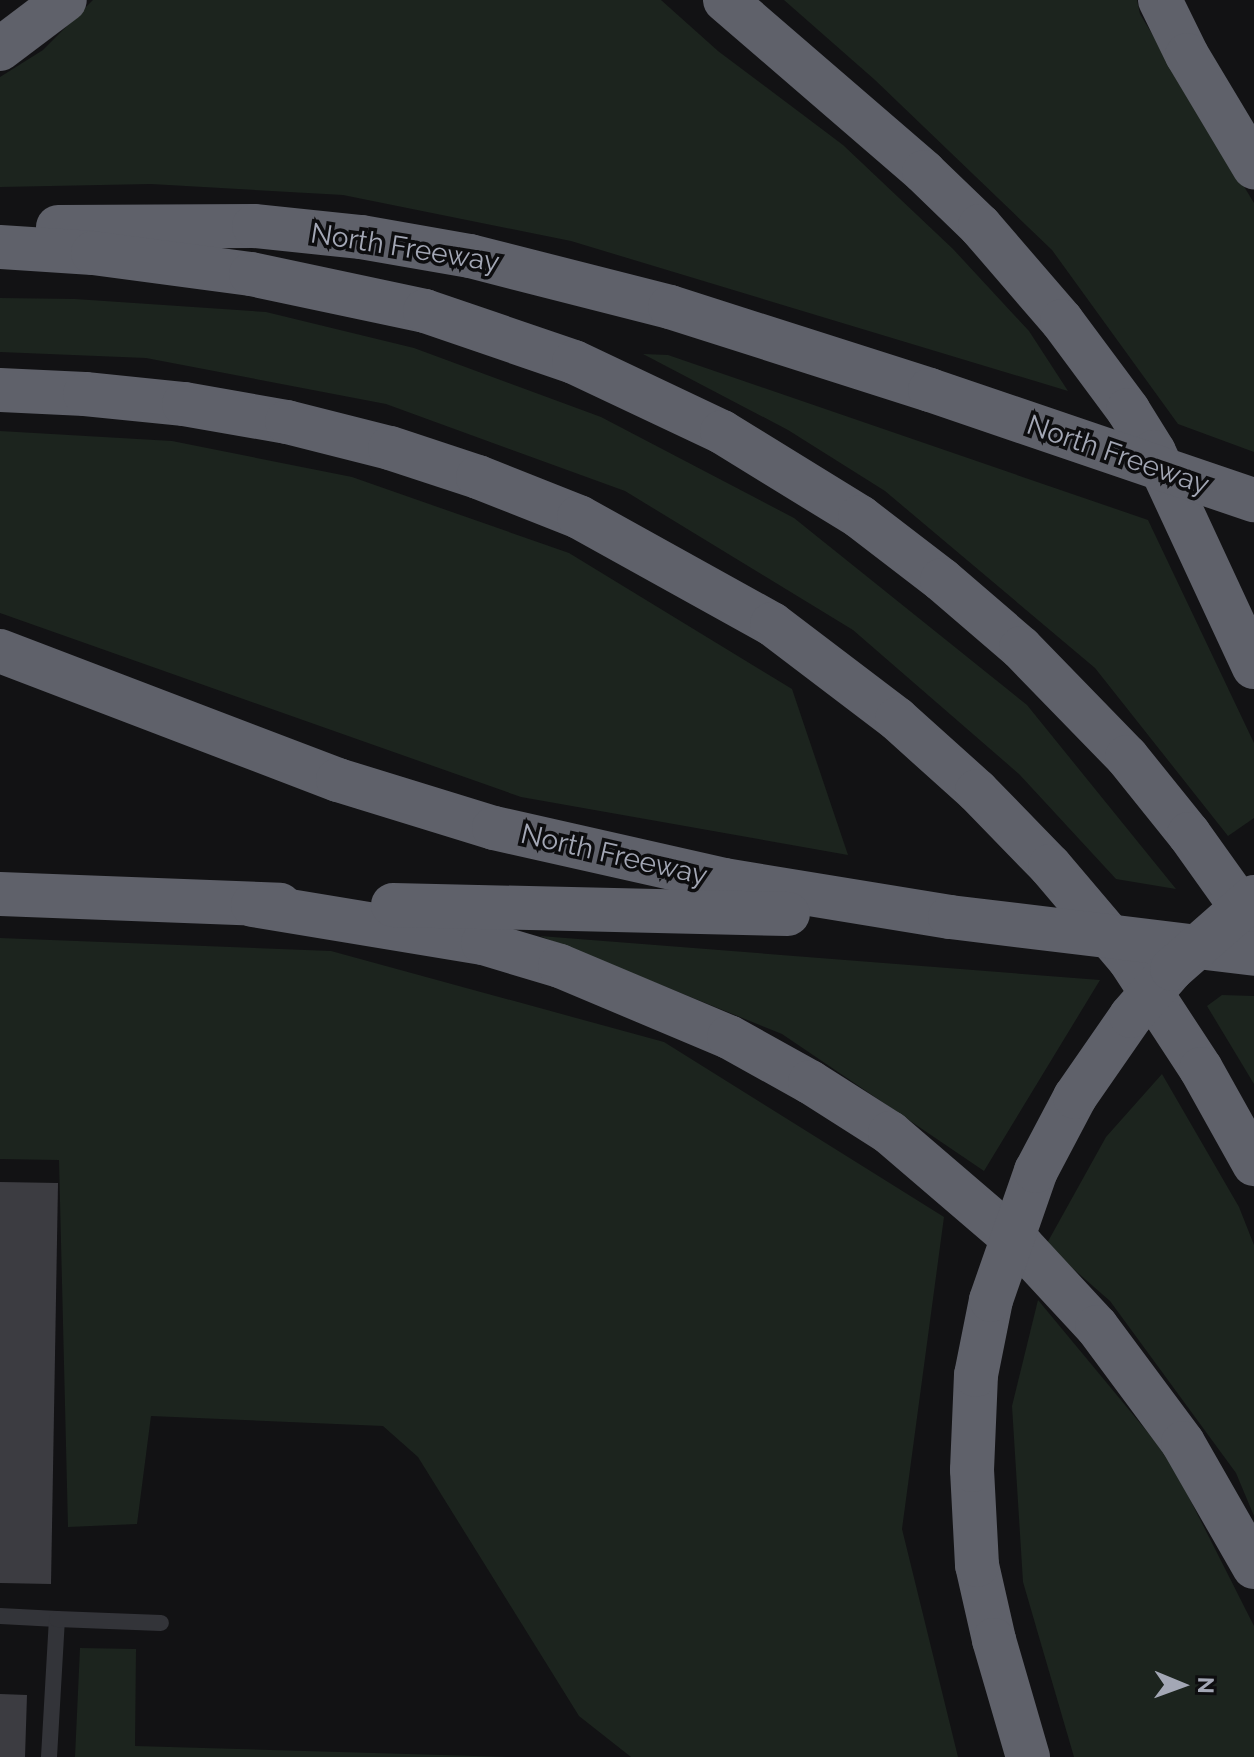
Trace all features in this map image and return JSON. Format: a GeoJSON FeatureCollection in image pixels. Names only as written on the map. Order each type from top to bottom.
{"type":"FeatureCollection","features":[{"type":"Feature","properties":{"kind":"highway"},"geometry":{"type":"LineString","coordinates":[[0,49],[65,0]]}},
{"type":"Feature","properties":{"kind":"highway"},"geometry":{"type":"LineString","coordinates":[[725,0],[840,97],[946,194],[1025,275],[1062,321],[1128,410],[1154,452],[1254,667]]}},
{"type":"Feature","properties":{"kind":"highway"},"geometry":{"type":"LineString","coordinates":[[1160,0],[1187,55],[1254,167]]}},
{"type":"Feature","properties":{"kind":"highway","name":"North Freeway"},"geometry":{"type":"LineString","coordinates":[[0,229],[181,224],[254,226],[361,237],[520,266],[655,302],[930,390],[1254,500]]}},
{"type":"Feature","properties":{"kind":"highway"},"geometry":{"type":"LineString","coordinates":[[0,247],[93,253],[212,268],[320,287],[425,311],[574,362],[722,432],[860,517],[942,580],[1021,648],[1136,767],[1254,925]]}},
{"type":"Feature","properties":{"kind":"highway"},"geometry":{"type":"LineString","coordinates":[[0,390],[85,394],[184,404],[287,422],[390,448],[478,477],[579,517],[680,570],[772,624],[917,736],[1050,866],[1138,972],[1201,1069],[1254,1164]]}},
{"type":"Feature","properties":{"kind":"highway","name":"North Freeway"},"geometry":{"type":"LineString","coordinates":[[0,651],[338,780],[494,828],[724,880],[950,917],[1254,954]]}},
{"type":"Feature","properties":{"kind":"highway"},"geometry":{"type":"LineString","coordinates":[[0,894],[253,905],[399,905],[950,917]]}},
{"type":"Feature","properties":{"kind":"highway"},"geometry":{"type":"LineString","coordinates":[[1005,1757],[977,1565],[972,1470],[976,1375],[991,1300],[1036,1171],[1075,1097],[1131,1016],[1172,969],[1254,897]]}},
{"type":"Feature","properties":{"kind":"highway"},"geometry":{"type":"LineString","coordinates":[[253,905],[483,943],[560,966],[729,1037],[810,1082],[890,1133],[1022,1246],[1097,1327],[1183,1443],[1254,1567]]}},
{"type":"Feature","properties":{"kind":"highway"},"geometry":{"type":"LineString","coordinates":[[977,1565],[994,1640],[1028,1757]]}},
{"type":"Feature","properties":{"kind":"lane"},"geometry":{"type":"LineString","coordinates":[[0,1616],[161,1623]]}},
{"type":"Feature","properties":{"kind":"lane"},"geometry":{"type":"LineString","coordinates":[[49,1757],[57,1619]]}},
{"type":"Feature","properties":{"kind":"shaded area"},"geometry":{"type":"Polygon","coordinates":[[[93,0],[661,0],[718,51],[843,145],[953,249],[1029,331],[1068,391],[571,241],[343,195],[151,184],[0,187],[0,77],[43,50],[93,0]]]}},
{"type":"Feature","properties":{"kind":"shaded area"},"geometry":{"type":"Polygon","coordinates":[[[784,0],[1137,0],[1140,14],[1254,203],[1254,452],[1178,424],[1052,250],[875,80],[784,0]]]}},
{"type":"Feature","properties":{"kind":"shaded area"},"geometry":{"type":"Polygon","coordinates":[[[0,298],[75,299],[266,312],[414,348],[601,417],[794,518],[1027,705],[1176,889],[1116,879],[1019,774],[853,630],[625,491],[386,404],[146,358],[0,352],[0,298]]]}},
{"type":"Feature","properties":{"kind":"shaded area"},"geometry":{"type":"Polygon","coordinates":[[[643,354],[668,355],[1148,520],[1254,743],[1254,818],[1228,836],[1095,668],[885,491],[788,430],[643,354]]]}},
{"type":"Feature","properties":{"kind":"shaded area"},"geometry":{"type":"Polygon","coordinates":[[[0,431],[172,441],[352,477],[569,553],[792,689],[848,855],[521,797],[0,613],[0,431]]]}},
{"type":"Feature","properties":{"kind":"shaded area"},"geometry":{"type":"Polygon","coordinates":[[[540,936],[1100,980],[984,1171],[782,1034],[540,936]]]}},
{"type":"Feature","properties":{"kind":"shaded area"},"geometry":{"type":"Polygon","coordinates":[[[0,938],[331,951],[664,1042],[944,1217],[902,1529],[958,1757],[631,1757],[579,1716],[418,1457],[383,1426],[151,1416],[137,1524],[68,1527],[59,1160],[0,1159],[0,938]]]}},
{"type":"Feature","properties":{"kind":"shaded area"},"geometry":{"type":"Polygon","coordinates":[[[1222,995],[1254,996],[1254,1084],[1207,1006],[1222,995]]]}},
{"type":"Feature","properties":{"kind":"shaded area"},"geometry":{"type":"Polygon","coordinates":[[[1162,1074],[1239,1207],[1254,1245],[1254,1516],[1236,1473],[1110,1301],[1046,1245],[1106,1137],[1162,1074]]]}},
{"type":"Feature","properties":{"kind":"shaded area"},"geometry":{"type":"Polygon","coordinates":[[[1038,1300],[1169,1458],[1254,1626],[1254,1757],[1074,1757],[1023,1582],[1012,1406],[1038,1300]]]}},
{"type":"Feature","properties":{"kind":"shaded area"},"geometry":{"type":"Polygon","coordinates":[[[80,1648],[136,1649],[135,1746],[510,1757],[75,1757],[80,1648]]]}},
{"type":"Feature","properties":{"kind":"building"},"geometry":{"type":"Polygon","coordinates":[[[0,1182],[58,1183],[51,1584],[0,1583],[0,1182]]]}},
{"type":"Feature","properties":{"kind":"building"},"geometry":{"type":"Polygon","coordinates":[[[0,1694],[27,1695],[25,1757],[0,1757],[0,1694]]]}}]}
